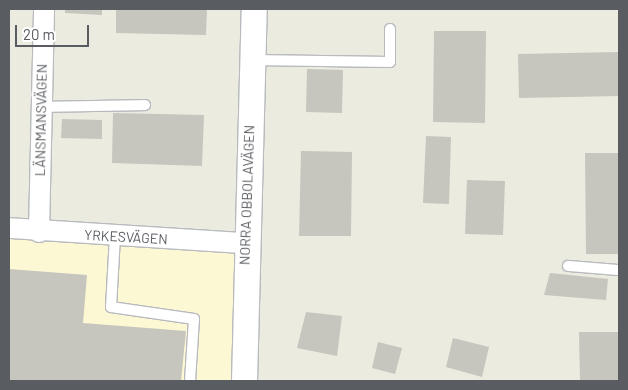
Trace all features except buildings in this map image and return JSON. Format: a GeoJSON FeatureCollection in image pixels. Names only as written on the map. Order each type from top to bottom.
{"type":"FeatureCollection","features":[{"type":"Feature","properties":{"kind":"street","name":"LÄNSMANSVÄGEN"},"geometry":{"type":"LineString","coordinates":[[39,232],[44,9]]}},
{"type":"Feature","properties":{"kind":"street","name":"NORRA OBBOLAVÄGEN"},"geometry":{"type":"LineString","coordinates":[[244,381],[244,243],[254,9]]}},
{"type":"Feature","properties":{"kind":"street","name":"YRKESVÄGEN"},"geometry":{"type":"LineString","coordinates":[[9,228],[39,232],[244,243]]}},
{"type":"Feature","properties":{"kind":"lane"},"geometry":{"type":"LineString","coordinates":[[252,60],[390,62],[390,29]]}},
{"type":"Feature","properties":{"kind":"lane"},"geometry":{"type":"LineString","coordinates":[[42,107],[144,105]]}},
{"type":"Feature","properties":{"kind":"lane"},"geometry":{"type":"LineString","coordinates":[[115,236],[111,307],[194,319],[190,381]]}},
{"type":"Feature","properties":{"kind":"lane"},"geometry":{"type":"LineString","coordinates":[[568,266],[619,270]]}},
{"type":"Feature","properties":{"kind":"shaded area"},"geometry":{"type":"Polygon","coordinates":[[[9,228],[244,243],[244,381],[9,381],[9,228]]]}}]}
